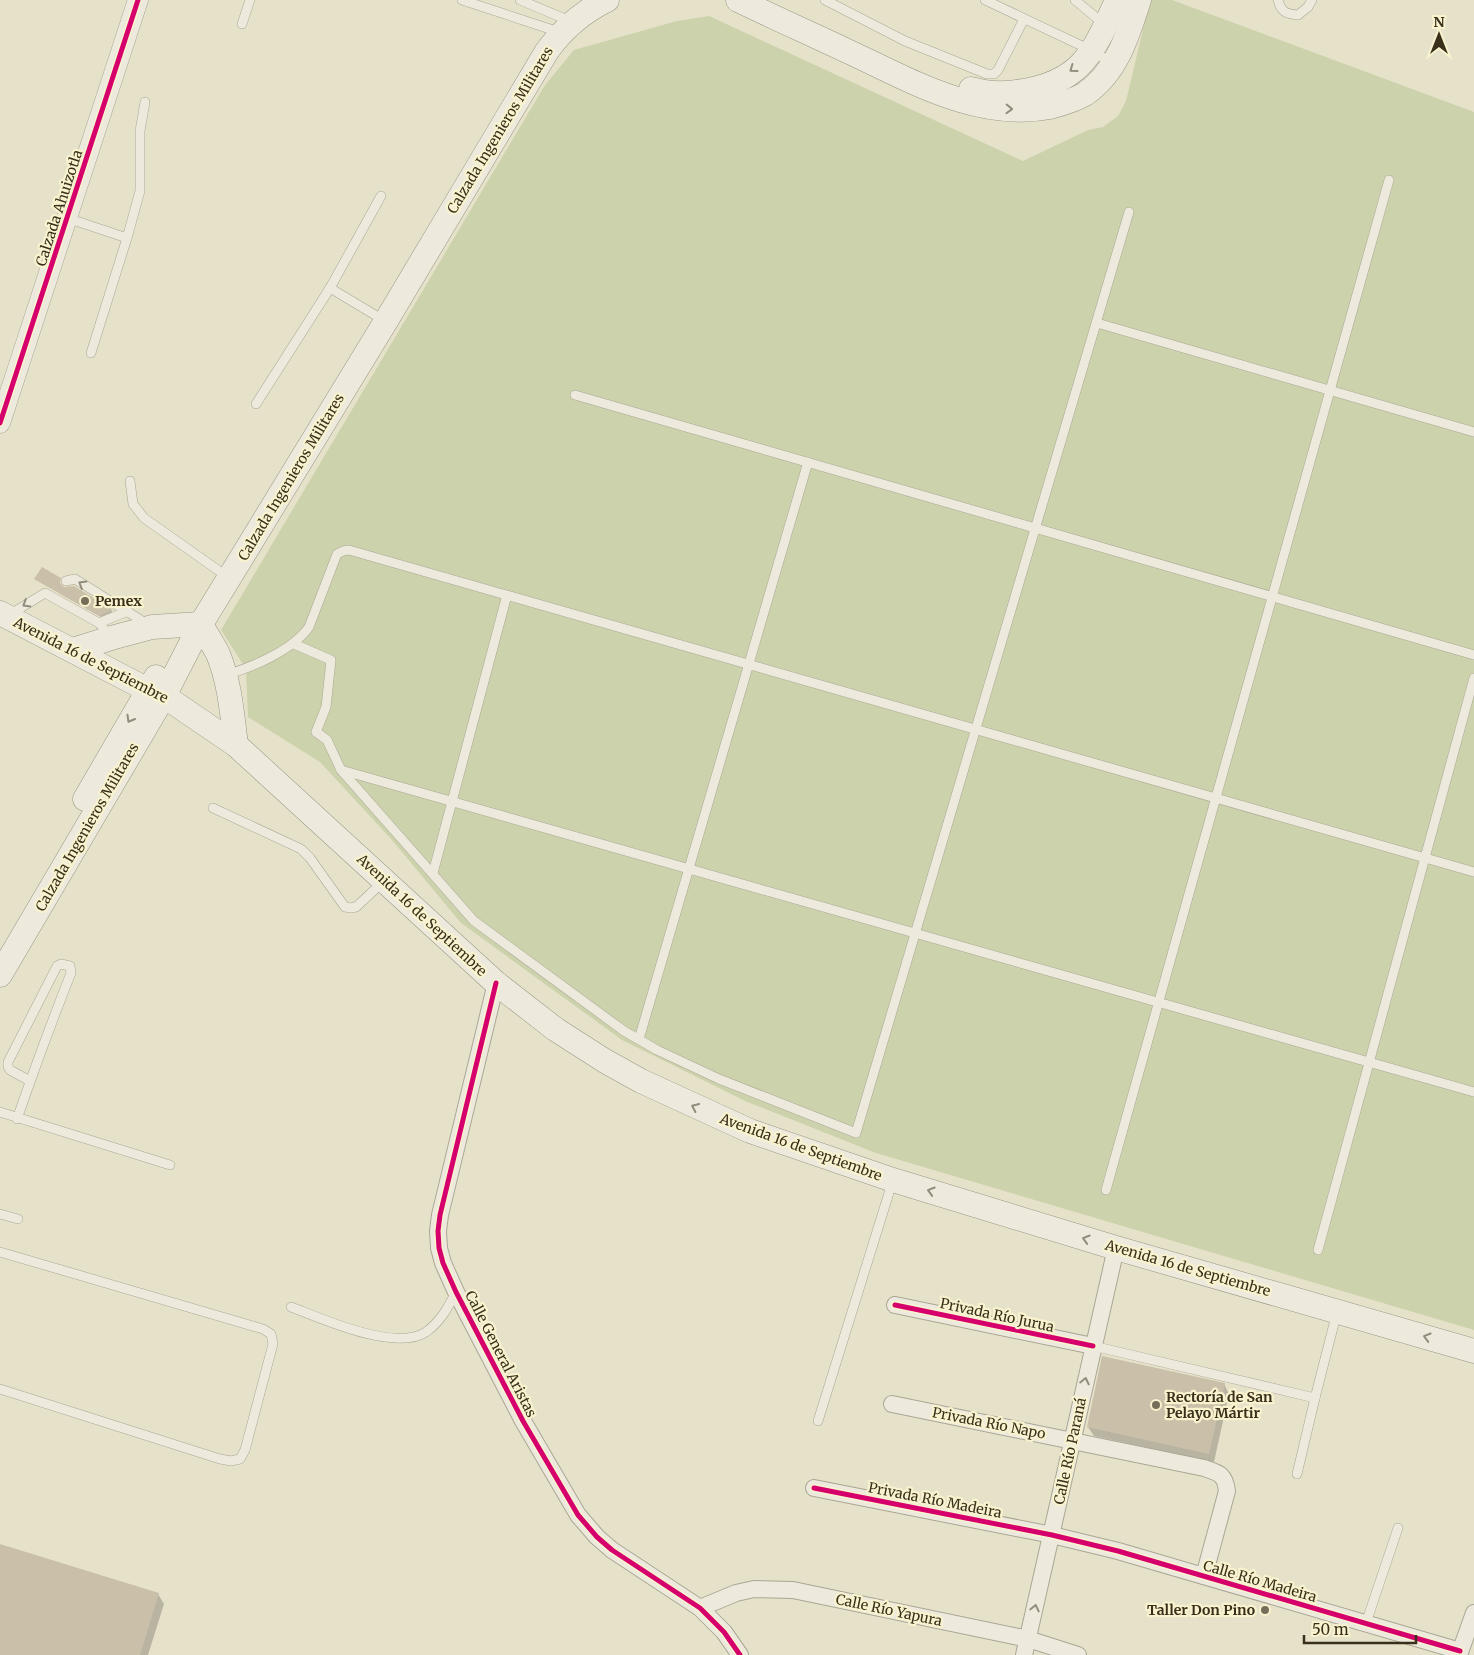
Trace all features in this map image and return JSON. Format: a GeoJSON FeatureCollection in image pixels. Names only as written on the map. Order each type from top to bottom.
{"type":"FeatureCollection","features":[{"type":"Feature","properties":{"kind":"main road","name":"Calzada Ingenieros Militares"},"geometry":{"type":"LineString","coordinates":[[0,975],[193,624],[547,51],[559,24],[582,0]]}},
{"type":"Feature","properties":{"kind":"main road","name":"Calzada Ingenieros Militares"},"geometry":{"type":"LineString","coordinates":[[559,24],[607,0]]}},
{"type":"Feature","properties":{"kind":"main road"},"geometry":{"type":"LineString","coordinates":[[738,0],[917,84],[964,101],[1002,109],[1034,110],[1061,104],[1084,94],[1100,81],[1113,64],[1117,0]]}},
{"type":"Feature","properties":{"kind":"main road"},"geometry":{"type":"LineString","coordinates":[[767,0],[884,51],[942,80],[976,91],[1014,93],[1038,88],[1054,82],[1078,67],[1100,38],[1116,34],[1139,0]]}},
{"type":"Feature","properties":{"kind":"main road","name":"Avenida 16 de Septiembre"},"geometry":{"type":"LineString","coordinates":[[3,615],[156,693],[236,745],[496,983],[555,1029],[641,1082],[750,1131],[893,1180],[1116,1248],[1474,1350]]}},
{"type":"Feature","properties":{"kind":"main road"},"geometry":{"type":"LineString","coordinates":[[73,650],[105,630],[193,624],[217,652],[225,675],[231,703],[236,745]]}},
{"type":"Feature","properties":{"kind":"main road","name":"Calzada Ingenieros Militares"},"geometry":{"type":"LineString","coordinates":[[0,947],[156,693]]}},
{"type":"Feature","properties":{"kind":"street","name":"Calzada Ahuizotla"},"geometry":{"type":"LineString","coordinates":[[0,423],[138,0]]}},
{"type":"Feature","properties":{"kind":"street","name":"Calle General Aristas"},"geometry":{"type":"LineString","coordinates":[[496,983],[440,1215],[438,1231],[439,1248],[443,1263],[523,1422],[578,1515],[597,1537],[612,1550],[700,1608],[724,1632],[740,1655]]}},
{"type":"Feature","properties":{"kind":"street","name":"Calle Río Paraná"},"geometry":{"type":"LineString","coordinates":[[1026,1647],[1116,1248]]}},
{"type":"Feature","properties":{"kind":"street","name":"Privada Río Jurua"},"geometry":{"type":"LineString","coordinates":[[895,1305],[1094,1346]]}},
{"type":"Feature","properties":{"kind":"street","name":"Privada Río Napo"},"geometry":{"type":"LineString","coordinates":[[892,1404],[1072,1440],[1204,1468],[1219,1473],[1226,1480],[1227,1491],[1204,1576]]}},
{"type":"Feature","properties":{"kind":"street","name":"Privada Río Madeira"},"geometry":{"type":"LineString","coordinates":[[814,1488],[1052,1535]]}},
{"type":"Feature","properties":{"kind":"street","name":"Calle Río Madeira"},"geometry":{"type":"LineString","coordinates":[[1052,1535],[1118,1551],[1366,1623],[1460,1653]]}},
{"type":"Feature","properties":{"kind":"street","name":"Calle Río Yapura"},"geometry":{"type":"LineString","coordinates":[[700,1608],[754,1589],[793,1590],[1026,1647],[1078,1655]]}},
{"type":"Feature","properties":{"kind":"street"},"geometry":{"type":"LineString","coordinates":[[1460,1653],[1474,1613]]}},
{"type":"Feature","properties":{"kind":"lane"},"geometry":{"type":"LineString","coordinates":[[242,24],[250,0]]}},
{"type":"Feature","properties":{"kind":"lane"},"geometry":{"type":"LineString","coordinates":[[462,0],[559,24]]}},
{"type":"Feature","properties":{"kind":"lane"},"geometry":{"type":"LineString","coordinates":[[520,0],[559,24]]}},
{"type":"Feature","properties":{"kind":"lane"},"geometry":{"type":"LineString","coordinates":[[825,0],[905,41],[987,74],[994,74],[998,70],[1024,19]]}},
{"type":"Feature","properties":{"kind":"lane"},"geometry":{"type":"LineString","coordinates":[[985,0],[1113,64]]}},
{"type":"Feature","properties":{"kind":"lane"},"geometry":{"type":"LineString","coordinates":[[1075,0],[1116,34]]}},
{"type":"Feature","properties":{"kind":"lane"},"geometry":{"type":"LineString","coordinates":[[1278,0],[1280,7],[1286,14],[1298,15],[1308,7],[1312,0]]}},
{"type":"Feature","properties":{"kind":"lane"},"geometry":{"type":"LineString","coordinates":[[91,353],[140,191],[140,131],[145,102]]}},
{"type":"Feature","properties":{"kind":"lane"},"geometry":{"type":"LineString","coordinates":[[1106,1190],[1389,180]]}},
{"type":"Feature","properties":{"kind":"lane"},"geometry":{"type":"LineString","coordinates":[[256,404],[330,288],[381,196]]}},
{"type":"Feature","properties":{"kind":"lane"},"geometry":{"type":"LineString","coordinates":[[294,644],[331,660],[326,707],[316,732],[328,740],[341,770],[474,920],[624,1031],[657,1050],[718,1080],[856,1133],[1129,212]]}},
{"type":"Feature","properties":{"kind":"lane"},"geometry":{"type":"LineString","coordinates":[[67,218],[127,238]]}},
{"type":"Feature","properties":{"kind":"lane"},"geometry":{"type":"LineString","coordinates":[[330,288],[381,318]]}},
{"type":"Feature","properties":{"kind":"lane"},"geometry":{"type":"LineString","coordinates":[[1097,323],[1474,432]]}},
{"type":"Feature","properties":{"kind":"lane"},"geometry":{"type":"LineString","coordinates":[[575,395],[1474,655]]}},
{"type":"Feature","properties":{"kind":"lane"},"geometry":{"type":"LineString","coordinates":[[638,1039],[808,462]]}},
{"type":"Feature","properties":{"kind":"lane"},"geometry":{"type":"LineString","coordinates":[[130,481],[133,504],[144,518],[224,575]]}},
{"type":"Feature","properties":{"kind":"lane"},"geometry":{"type":"LineString","coordinates":[[225,675],[246,670],[294,644],[302,636],[309,627],[338,554],[349,550],[1474,872]]}},
{"type":"Feature","properties":{"kind":"lane"},"geometry":{"type":"LineString","coordinates":[[66,581],[75,579],[152,627]]}},
{"type":"Feature","properties":{"kind":"lane"},"geometry":{"type":"LineString","coordinates":[[3,615],[48,591],[105,630],[128,611]]}},
{"type":"Feature","properties":{"kind":"lane"},"geometry":{"type":"LineString","coordinates":[[433,874],[508,595]]}},
{"type":"Feature","properties":{"kind":"lane"},"geometry":{"type":"LineString","coordinates":[[1318,1250],[1474,678]]}},
{"type":"Feature","properties":{"kind":"lane"},"geometry":{"type":"LineString","coordinates":[[341,770],[1474,1092]]}},
{"type":"Feature","properties":{"kind":"lane"},"geometry":{"type":"LineString","coordinates":[[213,808],[301,849],[310,858],[345,907],[356,907],[385,880]]}},
{"type":"Feature","properties":{"kind":"lane"},"geometry":{"type":"LineString","coordinates":[[17,1118],[71,973],[70,966],[61,964],[57,966],[8,1062],[10,1070],[30,1082]]}},
{"type":"Feature","properties":{"kind":"lane"},"geometry":{"type":"LineString","coordinates":[[0,1112],[170,1165]]}},
{"type":"Feature","properties":{"kind":"lane"},"geometry":{"type":"LineString","coordinates":[[818,1421],[893,1180]]}},
{"type":"Feature","properties":{"kind":"lane"},"geometry":{"type":"LineString","coordinates":[[0,1214],[18,1219]]}},
{"type":"Feature","properties":{"kind":"lane"},"geometry":{"type":"LineString","coordinates":[[0,1252],[263,1329],[271,1334],[273,1344],[245,1450],[240,1458],[231,1461],[0,1389]]}},
{"type":"Feature","properties":{"kind":"lane"},"geometry":{"type":"LineString","coordinates":[[291,1307],[363,1333],[405,1338],[424,1333],[439,1321],[456,1292]]}},
{"type":"Feature","properties":{"kind":"lane"},"geometry":{"type":"LineString","coordinates":[[1297,1474],[1314,1398],[1337,1311]]}},
{"type":"Feature","properties":{"kind":"lane","name":"Privada Río Jurua"},"geometry":{"type":"LineString","coordinates":[[1094,1346],[1314,1398]]}},
{"type":"Feature","properties":{"kind":"lane"},"geometry":{"type":"LineString","coordinates":[[1366,1623],[1398,1528]]}},
{"type":"Feature","properties":{"kind":"green space"},"geometry":{"type":"Polygon","coordinates":[[[1150,0],[1172,0],[1474,112],[1474,1330],[876,1153],[745,1101],[622,1040],[461,923],[392,840],[320,762],[248,717],[246,669],[221,630],[545,85],[574,50],[677,21],[709,16],[1023,161],[1088,130],[1103,127],[1118,116],[1126,101],[1150,0]]]}},
{"type":"Feature","properties":{"kind":"building","name":"Pemex"},"geometry":{"type":"Polygon","coordinates":[[[42,567],[61,578],[60,583],[64,587],[74,586],[113,610],[99,616],[34,579],[42,567]]]}},
{"type":"Feature","properties":{"kind":"building","name":"Rectoría de San Pelayo Mártir"},"geometry":{"type":"Polygon","coordinates":[[[1102,1356],[1225,1383],[1209,1454],[1087,1427],[1102,1356]]]}},
{"type":"Feature","properties":{"kind":"building"},"geometry":{"type":"Polygon","coordinates":[[[0,1544],[159,1593],[140,1655],[0,1655],[0,1544]]]}},
{"type":"Feature","properties":{"kind":"cycle path"},"geometry":{"type":"LineString","coordinates":[[0,423],[138,0]]}},
{"type":"Feature","properties":{"kind":"cycle path"},"geometry":{"type":"LineString","coordinates":[[496,983],[440,1215],[438,1231],[439,1248],[443,1263],[456,1292],[523,1421],[578,1515],[597,1537],[612,1550],[700,1608],[724,1632],[740,1655]]}},
{"type":"Feature","properties":{"kind":"cycle path"},"geometry":{"type":"LineString","coordinates":[[895,1305],[1093,1346]]}},
{"type":"Feature","properties":{"kind":"cycle path"},"geometry":{"type":"LineString","coordinates":[[814,1488],[1052,1535],[1118,1551],[1460,1651]]}},
{"type":"Feature","properties":{"kind":"place","name":"Pemex"},"geometry":{"type":"Point","coordinates":[85,601]}},
{"type":"Feature","properties":{"kind":"place","name":"Rectoría de San Pelayo Mártir"},"geometry":{"type":"Point","coordinates":[1156,1405]}},
{"type":"Feature","properties":{"kind":"place","name":"Taller Don Pino"},"geometry":{"type":"Point","coordinates":[1265,1610]}}]}
